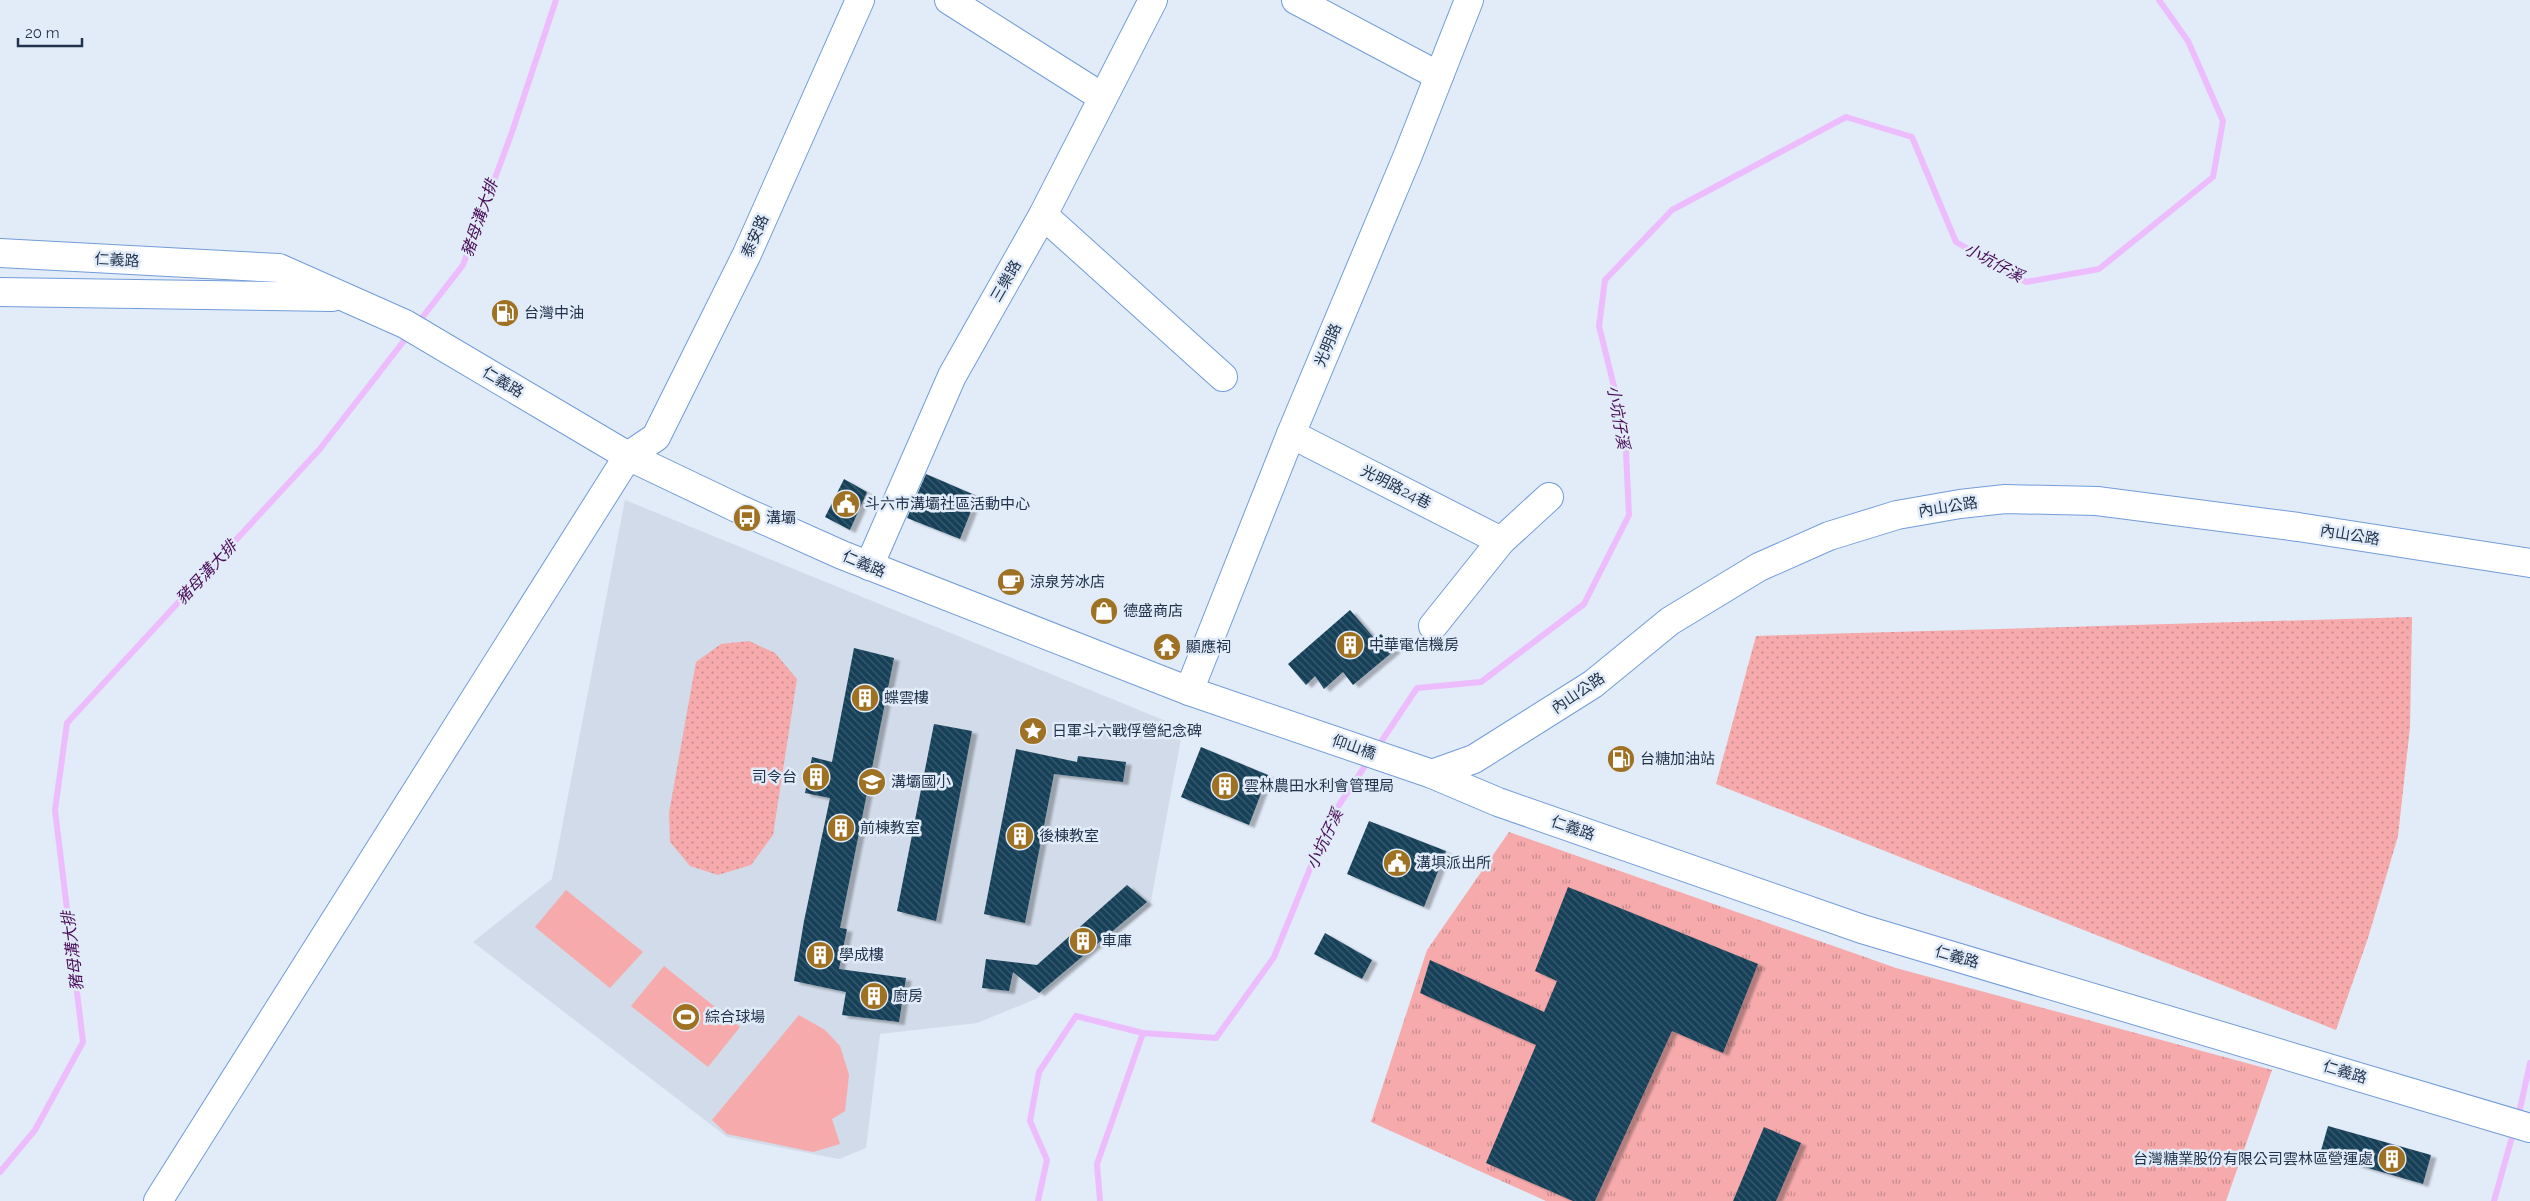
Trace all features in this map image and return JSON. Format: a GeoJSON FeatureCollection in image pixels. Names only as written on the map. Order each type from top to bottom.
{"type":"FeatureCollection","features":[{"type":"Feature","properties":{"kind":"street","name":"泰安路"},"geometry":{"type":"LineString","coordinates":[[628,456],[656,437],[747,254],[860,0]]}},
{"type":"Feature","properties":{"kind":"street"},"geometry":{"type":"LineString","coordinates":[[949,0],[1102,97]]}},
{"type":"Feature","properties":{"kind":"street","name":"三樂路"},"geometry":{"type":"LineString","coordinates":[[869,566],[952,376],[1044,215],[1102,97],[1153,0]]}},
{"type":"Feature","properties":{"kind":"street"},"geometry":{"type":"LineString","coordinates":[[1296,0],[1440,76]]}},
{"type":"Feature","properties":{"kind":"street","name":"光明路"},"geometry":{"type":"LineString","coordinates":[[1189,691],[1291,434],[1440,76],[1469,0]]}},
{"type":"Feature","properties":{"kind":"street"},"geometry":{"type":"LineString","coordinates":[[1044,215],[1223,377]]}},
{"type":"Feature","properties":{"kind":"street","name":"仁義路"},"geometry":{"type":"LineString","coordinates":[[0,253],[279,268],[405,324],[628,456],[737,508],[869,566],[1189,691],[1316,734]]}},
{"type":"Feature","properties":{"kind":"street","name":"仁義路"},"geometry":{"type":"LineString","coordinates":[[4,293],[348,298]]}},
{"type":"Feature","properties":{"kind":"street","name":"光明路24巷"},"geometry":{"type":"LineString","coordinates":[[1291,434],[1501,541]]}},
{"type":"Feature","properties":{"kind":"street"},"geometry":{"type":"LineString","coordinates":[[158,1201],[628,456]]}},
{"type":"Feature","properties":{"kind":"street"},"geometry":{"type":"LineString","coordinates":[[1433,626],[1501,541],[1549,496]]}},
{"type":"Feature","properties":{"kind":"street","name":"內山公路"},"geometry":{"type":"LineString","coordinates":[[1432,774],[1474,758],[1511,736],[1593,684],[1670,622],[1759,567],[1829,536],[1897,515],[1960,504],[2005,499],[2097,501],[2298,527],[2530,563]]}},
{"type":"Feature","properties":{"kind":"street","name":"仰山橋"},"geometry":{"type":"LineString","coordinates":[[1316,734],[1392,761]]}},
{"type":"Feature","properties":{"kind":"street","name":"仁義路"},"geometry":{"type":"LineString","coordinates":[[1392,761],[1432,774],[1498,802],[1862,929],[2530,1128]]}},
{"type":"Feature","properties":{"kind":"shaded area","name":"溝壩國小"},"geometry":{"type":"Polygon","coordinates":[[[625,500],[1183,728],[1150,906],[1036,999],[977,1023],[880,1034],[866,1148],[839,1159],[727,1137],[473,942],[552,879],[625,500]]]}},
{"type":"Feature","properties":{"kind":"green space"},"geometry":{"type":"Polygon","coordinates":[[[2412,617],[2410,727],[2398,836],[2368,938],[2336,1030],[1716,784],[1756,636],[2412,617]]]}},
{"type":"Feature","properties":{"kind":"green space"},"geometry":{"type":"Polygon","coordinates":[[[749,641],[775,653],[797,679],[773,835],[751,865],[718,875],[690,866],[670,842],[669,813],[696,662],[721,644],[749,641]]]}},
{"type":"Feature","properties":{"kind":"green space"},"geometry":{"type":"Polygon","coordinates":[[[1509,832],[1896,968],[2272,1070],[2226,1201],[1546,1201],[1371,1122],[1427,950],[1509,832]]]}},
{"type":"Feature","properties":{"kind":"green space"},"geometry":{"type":"Polygon","coordinates":[[[566,890],[643,952],[610,988],[535,927],[566,890]]]}},
{"type":"Feature","properties":{"kind":"green space","name":"綜合球場"},"geometry":{"type":"Polygon","coordinates":[[[664,966],[740,1027],[708,1067],[631,1006],[664,966]]]}},
{"type":"Feature","properties":{"kind":"green space"},"geometry":{"type":"Polygon","coordinates":[[[799,1015],[825,1030],[840,1046],[849,1075],[845,1111],[832,1119],[840,1144],[813,1152],[727,1134],[712,1120],[799,1015]]]}},
{"type":"Feature","properties":{"kind":"building"},"geometry":{"type":"Polygon","coordinates":[[[926,474],[977,496],[960,539],[907,518],[926,474]]]}},
{"type":"Feature","properties":{"kind":"building","name":"斗六市溝壩社區活動中心"},"geometry":{"type":"Polygon","coordinates":[[[844,479],[867,492],[850,530],[825,517],[844,479]]]}},
{"type":"Feature","properties":{"kind":"building","name":"中華電信機房"},"geometry":{"type":"Polygon","coordinates":[[[1350,610],[1375,639],[1381,634],[1395,650],[1353,685],[1343,672],[1324,689],[1315,676],[1306,685],[1288,664],[1350,610]]]}},
{"type":"Feature","properties":{"kind":"building"},"geometry":{"type":"Polygon","coordinates":[[[854,648],[894,658],[840,928],[847,929],[839,969],[906,978],[899,1022],[842,1015],[846,992],[794,981],[804,921],[830,798],[805,793],[812,757],[832,762],[854,648]]]}},
{"type":"Feature","properties":{"kind":"building"},"geometry":{"type":"Polygon","coordinates":[[[934,724],[972,731],[936,921],[897,911],[934,724]]]}},
{"type":"Feature","properties":{"kind":"building","name":"雲林農田水利會管理局"},"geometry":{"type":"Polygon","coordinates":[[[1201,747],[1268,775],[1249,825],[1181,797],[1201,747]]]}},
{"type":"Feature","properties":{"kind":"building","name":"後棟教室"},"geometry":{"type":"Polygon","coordinates":[[[1016,749],[1077,762],[1078,756],[1126,762],[1123,782],[1054,774],[1025,923],[984,914],[1016,749]]]}},
{"type":"Feature","properties":{"kind":"building","name":"溝埧派出所"},"geometry":{"type":"Polygon","coordinates":[[[1369,821],[1446,851],[1424,907],[1347,874],[1369,821]]]}},
{"type":"Feature","properties":{"kind":"building","name":"車庫"},"geometry":{"type":"Polygon","coordinates":[[[1127,885],[1147,902],[1039,993],[1013,972],[1009,991],[982,988],[986,959],[1037,965],[1127,885]]]}},
{"type":"Feature","properties":{"kind":"building"},"geometry":{"type":"Polygon","coordinates":[[[1568,887],[1758,964],[1723,1053],[1672,1031],[1595,1201],[1573,1201],[1486,1163],[1536,1045],[1420,993],[1430,960],[1544,1012],[1557,981],[1535,971],[1568,887]]]}},
{"type":"Feature","properties":{"kind":"building"},"geometry":{"type":"Polygon","coordinates":[[[1325,933],[1372,960],[1362,979],[1314,954],[1325,933]]]}},
{"type":"Feature","properties":{"kind":"building","name":"台灣糖業股份有限公司雲林區營運處"},"geometry":{"type":"Polygon","coordinates":[[[2328,1126],[2431,1155],[2423,1184],[2320,1154],[2328,1126]]]}},
{"type":"Feature","properties":{"kind":"building"},"geometry":{"type":"Polygon","coordinates":[[[1764,1127],[1801,1143],[1776,1201],[1733,1201],[1764,1127]]]}},
{"type":"Feature","properties":{"kind":"waterway","name":"豬母溝大排"},"geometry":{"type":"LineString","coordinates":[[418,323],[463,265],[512,132],[556,0]]}},
{"type":"Feature","properties":{"kind":"waterway","name":"小坑仔溪"},"geometry":{"type":"LineString","coordinates":[[1377,748],[1417,688],[1481,682],[1584,604],[1629,515],[1625,431],[1599,326],[1605,280],[1672,210],[1846,117],[1912,137],[1956,242],[2026,282],[2099,269],[2213,177],[2223,121],[2188,41],[2159,0]]}},
{"type":"Feature","properties":{"kind":"waterway","name":"豬母溝大排"},"geometry":{"type":"LineString","coordinates":[[0,1172],[35,1130],[83,1042],[55,810],[67,723],[319,450],[410,333]]}},
{"type":"Feature","properties":{"kind":"waterway","name":"小坑仔溪"},"geometry":{"type":"LineString","coordinates":[[1038,1201],[1047,1160],[1030,1121],[1039,1072],[1076,1016],[1143,1033],[1216,1038],[1274,957],[1331,817],[1369,760]]}},
{"type":"Feature","properties":{"kind":"waterway"},"geometry":{"type":"LineString","coordinates":[[1100,1201],[1097,1164],[1143,1033]]}},
{"type":"Feature","properties":{"kind":"waterway"},"geometry":{"type":"LineString","coordinates":[[2518,1118],[2530,1063]]}},
{"type":"Feature","properties":{"kind":"waterway"},"geometry":{"type":"LineString","coordinates":[[2494,1201],[2514,1130]]}},
{"type":"Feature","properties":{"kind":"place","name":"台灣中油"},"geometry":{"type":"Point","coordinates":[505,313]}},
{"type":"Feature","properties":{"kind":"place","name":"斗六市溝壩社區活動中心"},"geometry":{"type":"Point","coordinates":[846,504]}},
{"type":"Feature","properties":{"kind":"place","name":"溝壩"},"geometry":{"type":"Point","coordinates":[747,518]}},
{"type":"Feature","properties":{"kind":"place","name":"涼泉芳冰店"},"geometry":{"type":"Point","coordinates":[1011,582]}},
{"type":"Feature","properties":{"kind":"place","name":"德盛商店"},"geometry":{"type":"Point","coordinates":[1104,611]}},
{"type":"Feature","properties":{"kind":"place","name":"中華電信機房"},"geometry":{"type":"Point","coordinates":[1350,645]}},
{"type":"Feature","properties":{"kind":"place","name":"顯應祠"},"geometry":{"type":"Point","coordinates":[1167,647]}},
{"type":"Feature","properties":{"kind":"place","name":"蝶雲樓"},"geometry":{"type":"Point","coordinates":[865,698]}},
{"type":"Feature","properties":{"kind":"place","name":"日軍斗六戰俘營紀念碑"},"geometry":{"type":"Point","coordinates":[1033,731]}},
{"type":"Feature","properties":{"kind":"place","name":"台糖加油站"},"geometry":{"type":"Point","coordinates":[1621,759]}},
{"type":"Feature","properties":{"kind":"place","name":"司令台"},"geometry":{"type":"Point","coordinates":[816,777]}},
{"type":"Feature","properties":{"kind":"place","name":"溝壩國小"},"geometry":{"type":"Point","coordinates":[872,782]}},
{"type":"Feature","properties":{"kind":"place","name":"雲林農田水利會管理局"},"geometry":{"type":"Point","coordinates":[1225,786]}},
{"type":"Feature","properties":{"kind":"place","name":"前棟教室"},"geometry":{"type":"Point","coordinates":[841,828]}},
{"type":"Feature","properties":{"kind":"place","name":"後棟教室"},"geometry":{"type":"Point","coordinates":[1020,836]}},
{"type":"Feature","properties":{"kind":"place","name":"溝埧派出所"},"geometry":{"type":"Point","coordinates":[1397,863]}},
{"type":"Feature","properties":{"kind":"place","name":"車庫"},"geometry":{"type":"Point","coordinates":[1083,941]}},
{"type":"Feature","properties":{"kind":"place","name":"學成樓"},"geometry":{"type":"Point","coordinates":[820,955]}},
{"type":"Feature","properties":{"kind":"place","name":"廚房"},"geometry":{"type":"Point","coordinates":[874,996]}},
{"type":"Feature","properties":{"kind":"place","name":"綜合球場"},"geometry":{"type":"Point","coordinates":[686,1017]}},
{"type":"Feature","properties":{"kind":"place","name":"台灣糖業股份有限公司雲林區營運處"},"geometry":{"type":"Point","coordinates":[2392,1159]}}]}
